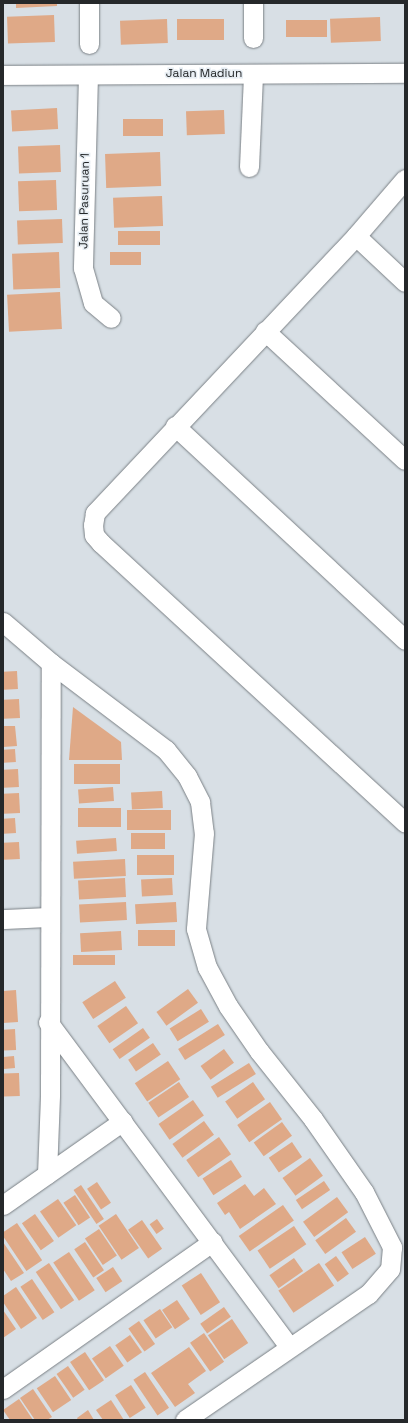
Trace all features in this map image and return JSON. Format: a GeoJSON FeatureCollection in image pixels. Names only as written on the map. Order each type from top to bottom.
{"type":"FeatureCollection","features":[{"type":"Feature","properties":{"kind":"street"},"geometry":{"type":"LineString","coordinates":[[89,3],[89,44]]}},
{"type":"Feature","properties":{"kind":"street"},"geometry":{"type":"LineString","coordinates":[[253,38],[254,3]]}},
{"type":"Feature","properties":{"kind":"street","name":"Jalan Madiun"},"geometry":{"type":"LineString","coordinates":[[3,75],[405,73]]}},
{"type":"Feature","properties":{"kind":"street","name":"Jalan Pasuruan 1"},"geometry":{"type":"LineString","coordinates":[[88,74],[83,268],[93,303],[111,318]]}},
{"type":"Feature","properties":{"kind":"street"},"geometry":{"type":"LineString","coordinates":[[249,168],[253,74]]}},
{"type":"Feature","properties":{"kind":"street"},"geometry":{"type":"LineString","coordinates":[[405,179],[356,236],[175,426],[95,513],[94,535],[405,823]]}},
{"type":"Feature","properties":{"kind":"street"},"geometry":{"type":"LineString","coordinates":[[356,236],[405,282]]}},
{"type":"Feature","properties":{"kind":"street"},"geometry":{"type":"LineString","coordinates":[[266,331],[405,460]]}},
{"type":"Feature","properties":{"kind":"street"},"geometry":{"type":"LineString","coordinates":[[175,426],[405,640]]}},
{"type":"Feature","properties":{"kind":"street"},"geometry":{"type":"LineString","coordinates":[[3,622],[51,663],[166,750],[187,776],[200,802],[204,833],[196,929],[207,967],[228,1006],[259,1051],[313,1119],[364,1192],[392,1248],[390,1269],[368,1294],[289,1346],[186,1420]]}},
{"type":"Feature","properties":{"kind":"street"},"geometry":{"type":"LineString","coordinates":[[47,1174],[50,1095],[48,1022],[51,663]]}},
{"type":"Feature","properties":{"kind":"street"},"geometry":{"type":"LineString","coordinates":[[3,919],[49,917]]}},
{"type":"Feature","properties":{"kind":"street"},"geometry":{"type":"LineString","coordinates":[[48,1022],[289,1346]]}},
{"type":"Feature","properties":{"kind":"street"},"geometry":{"type":"LineString","coordinates":[[3,1205],[123,1121]]}},
{"type":"Feature","properties":{"kind":"street"},"geometry":{"type":"LineString","coordinates":[[3,1389],[212,1242]]}},
{"type":"Feature","properties":{"kind":"building"},"geometry":{"type":"Polygon","coordinates":[[[16,3],[57,3],[57,6],[16,8],[16,3]]]}},
{"type":"Feature","properties":{"kind":"building"},"geometry":{"type":"Polygon","coordinates":[[[54,15],[55,42],[8,44],[7,17],[54,15]]]}},
{"type":"Feature","properties":{"kind":"building"},"geometry":{"type":"Polygon","coordinates":[[[380,17],[381,41],[331,43],[330,19],[380,17]]]}},
{"type":"Feature","properties":{"kind":"building"},"geometry":{"type":"Polygon","coordinates":[[[167,19],[168,43],[121,45],[120,21],[167,19]]]}},
{"type":"Feature","properties":{"kind":"building"},"geometry":{"type":"Polygon","coordinates":[[[177,19],[224,19],[224,40],[177,40],[177,19]]]}},
{"type":"Feature","properties":{"kind":"building"},"geometry":{"type":"Polygon","coordinates":[[[286,20],[327,20],[327,37],[286,37],[286,20]]]}},
{"type":"Feature","properties":{"kind":"building"},"geometry":{"type":"Polygon","coordinates":[[[57,108],[58,129],[12,131],[11,110],[57,108]]]}},
{"type":"Feature","properties":{"kind":"building"},"geometry":{"type":"Polygon","coordinates":[[[224,110],[225,134],[187,135],[186,111],[224,110]]]}},
{"type":"Feature","properties":{"kind":"building"},"geometry":{"type":"Polygon","coordinates":[[[123,119],[163,119],[163,136],[123,136],[123,119]]]}},
{"type":"Feature","properties":{"kind":"building"},"geometry":{"type":"Polygon","coordinates":[[[60,145],[61,172],[19,173],[18,146],[60,145]]]}},
{"type":"Feature","properties":{"kind":"building"},"geometry":{"type":"Polygon","coordinates":[[[160,152],[161,186],[106,188],[105,154],[160,152]]]}},
{"type":"Feature","properties":{"kind":"building"},"geometry":{"type":"Polygon","coordinates":[[[56,180],[57,210],[19,211],[18,181],[56,180]]]}},
{"type":"Feature","properties":{"kind":"building"},"geometry":{"type":"Polygon","coordinates":[[[162,196],[163,226],[114,228],[113,198],[162,196]]]}},
{"type":"Feature","properties":{"kind":"building"},"geometry":{"type":"Polygon","coordinates":[[[62,219],[63,243],[18,245],[17,221],[62,219]]]}},
{"type":"Feature","properties":{"kind":"building"},"geometry":{"type":"Polygon","coordinates":[[[118,231],[160,231],[160,245],[118,245],[118,231]]]}},
{"type":"Feature","properties":{"kind":"building"},"geometry":{"type":"Polygon","coordinates":[[[59,252],[60,288],[13,290],[12,254],[59,252]]]}},
{"type":"Feature","properties":{"kind":"building"},"geometry":{"type":"Polygon","coordinates":[[[110,252],[141,252],[141,265],[110,265],[110,252]]]}},
{"type":"Feature","properties":{"kind":"building"},"geometry":{"type":"Polygon","coordinates":[[[60,292],[62,329],[9,332],[7,295],[60,292]]]}},
{"type":"Feature","properties":{"kind":"building"},"geometry":{"type":"Polygon","coordinates":[[[17,671],[18,689],[4,690],[3,672],[17,671]]]}},
{"type":"Feature","properties":{"kind":"building"},"geometry":{"type":"Polygon","coordinates":[[[19,699],[20,718],[4,719],[3,700],[19,699]]]}},
{"type":"Feature","properties":{"kind":"building"},"geometry":{"type":"Polygon","coordinates":[[[73,707],[121,742],[122,760],[69,760],[73,707]]]}},
{"type":"Feature","properties":{"kind":"building"},"geometry":{"type":"Polygon","coordinates":[[[3,726],[15,726],[17,746],[3,747],[3,726]]]}},
{"type":"Feature","properties":{"kind":"building"},"geometry":{"type":"Polygon","coordinates":[[[15,749],[16,762],[4,763],[3,750],[15,749]]]}},
{"type":"Feature","properties":{"kind":"building"},"geometry":{"type":"Polygon","coordinates":[[[74,764],[120,764],[120,784],[74,784],[74,764]]]}},
{"type":"Feature","properties":{"kind":"building"},"geometry":{"type":"Polygon","coordinates":[[[18,769],[19,787],[4,788],[3,770],[18,769]]]}},
{"type":"Feature","properties":{"kind":"building"},"geometry":{"type":"Polygon","coordinates":[[[113,787],[114,801],[79,803],[78,789],[113,787]]]}},
{"type":"Feature","properties":{"kind":"building"},"geometry":{"type":"Polygon","coordinates":[[[162,791],[163,808],[132,810],[131,793],[162,791]]]}},
{"type":"Feature","properties":{"kind":"building"},"geometry":{"type":"Polygon","coordinates":[[[19,793],[20,813],[4,814],[3,794],[19,793]]]}},
{"type":"Feature","properties":{"kind":"building"},"geometry":{"type":"Polygon","coordinates":[[[78,808],[121,808],[121,827],[78,827],[78,808]]]}},
{"type":"Feature","properties":{"kind":"building"},"geometry":{"type":"Polygon","coordinates":[[[127,810],[171,810],[171,830],[127,830],[127,810]]]}},
{"type":"Feature","properties":{"kind":"building"},"geometry":{"type":"Polygon","coordinates":[[[15,818],[16,833],[4,834],[3,819],[15,818]]]}},
{"type":"Feature","properties":{"kind":"building"},"geometry":{"type":"Polygon","coordinates":[[[131,833],[165,833],[165,849],[131,849],[131,833]]]}},
{"type":"Feature","properties":{"kind":"building"},"geometry":{"type":"Polygon","coordinates":[[[116,838],[117,851],[77,854],[76,841],[116,838]]]}},
{"type":"Feature","properties":{"kind":"building"},"geometry":{"type":"Polygon","coordinates":[[[19,842],[20,859],[4,860],[3,843],[19,842]]]}},
{"type":"Feature","properties":{"kind":"building"},"geometry":{"type":"Polygon","coordinates":[[[137,855],[174,855],[174,875],[137,875],[137,855]]]}},
{"type":"Feature","properties":{"kind":"building"},"geometry":{"type":"Polygon","coordinates":[[[125,859],[126,876],[74,879],[73,862],[125,859]]]}},
{"type":"Feature","properties":{"kind":"building"},"geometry":{"type":"Polygon","coordinates":[[[125,878],[126,897],[79,899],[78,880],[125,878]]]}},
{"type":"Feature","properties":{"kind":"building"},"geometry":{"type":"Polygon","coordinates":[[[172,878],[173,895],[142,897],[141,880],[172,878]]]}},
{"type":"Feature","properties":{"kind":"building"},"geometry":{"type":"Polygon","coordinates":[[[126,902],[127,920],[80,922],[79,904],[126,902]]]}},
{"type":"Feature","properties":{"kind":"building"},"geometry":{"type":"Polygon","coordinates":[[[176,902],[177,922],[136,924],[135,904],[176,902]]]}},
{"type":"Feature","properties":{"kind":"building"},"geometry":{"type":"Polygon","coordinates":[[[138,930],[175,930],[175,946],[138,946],[138,930]]]}},
{"type":"Feature","properties":{"kind":"building"},"geometry":{"type":"Polygon","coordinates":[[[121,931],[122,950],[81,952],[80,933],[121,931]]]}},
{"type":"Feature","properties":{"kind":"building"},"geometry":{"type":"Polygon","coordinates":[[[73,955],[115,955],[115,965],[73,965],[73,955]]]}},
{"type":"Feature","properties":{"kind":"building"},"geometry":{"type":"Polygon","coordinates":[[[115,981],[126,998],[93,1019],[82,1002],[115,981]]]}},
{"type":"Feature","properties":{"kind":"building"},"geometry":{"type":"Polygon","coordinates":[[[188,989],[198,1003],[166,1026],[156,1012],[188,989]]]}},
{"type":"Feature","properties":{"kind":"building"},"geometry":{"type":"Polygon","coordinates":[[[16,990],[18,1022],[3,1023],[3,991],[16,990]]]}},
{"type":"Feature","properties":{"kind":"building"},"geometry":{"type":"Polygon","coordinates":[[[126,1006],[138,1023],[109,1043],[97,1026],[126,1006]]]}},
{"type":"Feature","properties":{"kind":"building"},"geometry":{"type":"Polygon","coordinates":[[[201,1009],[209,1022],[178,1041],[170,1029],[201,1009]]]}},
{"type":"Feature","properties":{"kind":"building"},"geometry":{"type":"Polygon","coordinates":[[[218,1024],[225,1035],[185,1060],[178,1049],[218,1024]]]}},
{"type":"Feature","properties":{"kind":"building"},"geometry":{"type":"Polygon","coordinates":[[[143,1028],[150,1038],[120,1059],[113,1049],[143,1028]]]}},
{"type":"Feature","properties":{"kind":"building"},"geometry":{"type":"Polygon","coordinates":[[[15,1029],[16,1050],[4,1051],[3,1030],[15,1029]]]}},
{"type":"Feature","properties":{"kind":"building"},"geometry":{"type":"Polygon","coordinates":[[[153,1043],[161,1055],[136,1071],[128,1060],[153,1043]]]}},
{"type":"Feature","properties":{"kind":"building"},"geometry":{"type":"Polygon","coordinates":[[[224,1049],[234,1063],[211,1080],[201,1066],[224,1049]]]}},
{"type":"Feature","properties":{"kind":"building"},"geometry":{"type":"Polygon","coordinates":[[[14,1056],[15,1068],[4,1069],[3,1057],[14,1056]]]}},
{"type":"Feature","properties":{"kind":"building"},"geometry":{"type":"Polygon","coordinates":[[[168,1061],[180,1079],[147,1102],[135,1083],[168,1061]]]}},
{"type":"Feature","properties":{"kind":"building"},"geometry":{"type":"Polygon","coordinates":[[[249,1063],[256,1074],[218,1098],[211,1087],[249,1063]]]}},
{"type":"Feature","properties":{"kind":"building"},"geometry":{"type":"Polygon","coordinates":[[[19,1073],[20,1096],[4,1097],[3,1074],[19,1073]]]}},
{"type":"Feature","properties":{"kind":"building"},"geometry":{"type":"Polygon","coordinates":[[[179,1082],[189,1097],[158,1118],[148,1103],[179,1082]]]}},
{"type":"Feature","properties":{"kind":"building"},"geometry":{"type":"Polygon","coordinates":[[[253,1082],[265,1099],[237,1119],[225,1102],[253,1082]]]}},
{"type":"Feature","properties":{"kind":"building"},"geometry":{"type":"Polygon","coordinates":[[[193,1100],[204,1116],[169,1140],[159,1124],[193,1100]]]}},
{"type":"Feature","properties":{"kind":"building"},"geometry":{"type":"Polygon","coordinates":[[[270,1102],[282,1119],[249,1142],[237,1125],[270,1102]]]}},
{"type":"Feature","properties":{"kind":"building"},"geometry":{"type":"Polygon","coordinates":[[[204,1121],[214,1135],[182,1158],[172,1144],[204,1121]]]}},
{"type":"Feature","properties":{"kind":"building"},"geometry":{"type":"Polygon","coordinates":[[[282,1122],[292,1136],[264,1156],[254,1143],[282,1122]]]}},
{"type":"Feature","properties":{"kind":"building"},"geometry":{"type":"Polygon","coordinates":[[[219,1137],[231,1154],[198,1177],[186,1160],[219,1137]]]}},
{"type":"Feature","properties":{"kind":"building"},"geometry":{"type":"Polygon","coordinates":[[[292,1142],[302,1157],[279,1173],[269,1158],[292,1142]]]}},
{"type":"Feature","properties":{"kind":"building"},"geometry":{"type":"Polygon","coordinates":[[[310,1158],[323,1176],[295,1196],[282,1178],[310,1158]]]}},
{"type":"Feature","properties":{"kind":"building"},"geometry":{"type":"Polygon","coordinates":[[[231,1160],[242,1177],[213,1195],[202,1179],[231,1160]]]}},
{"type":"Feature","properties":{"kind":"building"},"geometry":{"type":"Polygon","coordinates":[[[324,1181],[330,1190],[302,1209],[296,1200],[324,1181]]]}},
{"type":"Feature","properties":{"kind":"building"},"geometry":{"type":"Polygon","coordinates":[[[97,1182],[111,1203],[101,1209],[87,1189],[97,1182]]]}},
{"type":"Feature","properties":{"kind":"building"},"geometry":{"type":"Polygon","coordinates":[[[245,1184],[254,1196],[264,1188],[276,1204],[240,1229],[229,1212],[225,1215],[217,1203],[245,1184]]]}},
{"type":"Feature","properties":{"kind":"building"},"geometry":{"type":"Polygon","coordinates":[[[81,1185],[104,1219],[96,1224],[74,1190],[81,1185]]]}},
{"type":"Feature","properties":{"kind":"building"},"geometry":{"type":"Polygon","coordinates":[[[75,1195],[90,1217],[78,1225],[63,1203],[75,1195]]]}},
{"type":"Feature","properties":{"kind":"building"},"geometry":{"type":"Polygon","coordinates":[[[337,1197],[348,1212],[314,1237],[303,1222],[337,1197]]]}},
{"type":"Feature","properties":{"kind":"building"},"geometry":{"type":"Polygon","coordinates":[[[58,1199],[76,1225],[58,1238],[40,1212],[58,1199]]]}},
{"type":"Feature","properties":{"kind":"building"},"geometry":{"type":"Polygon","coordinates":[[[283,1205],[294,1221],[250,1252],[239,1236],[283,1205]]]}},
{"type":"Feature","properties":{"kind":"building"},"geometry":{"type":"Polygon","coordinates":[[[35,1214],[54,1241],[41,1250],[22,1223],[35,1214]]]}},
{"type":"Feature","properties":{"kind":"building"},"geometry":{"type":"Polygon","coordinates":[[[116,1214],[139,1248],[122,1260],[99,1226],[116,1214]]]}},
{"type":"Feature","properties":{"kind":"building"},"geometry":{"type":"Polygon","coordinates":[[[346,1218],[356,1232],[325,1254],[315,1240],[346,1218]]]}},
{"type":"Feature","properties":{"kind":"building"},"geometry":{"type":"Polygon","coordinates":[[[157,1219],[164,1229],[157,1234],[150,1224],[157,1219]]]}},
{"type":"Feature","properties":{"kind":"building"},"geometry":{"type":"Polygon","coordinates":[[[142,1220],[162,1249],[148,1258],[128,1230],[142,1220]]]}},
{"type":"Feature","properties":{"kind":"building"},"geometry":{"type":"Polygon","coordinates":[[[17,1223],[42,1260],[26,1271],[3,1236],[3,1232],[17,1223]]]}},
{"type":"Feature","properties":{"kind":"building"},"geometry":{"type":"Polygon","coordinates":[[[294,1226],[306,1244],[270,1269],[258,1251],[294,1226]]]}},
{"type":"Feature","properties":{"kind":"building"},"geometry":{"type":"Polygon","coordinates":[[[99,1229],[117,1256],[103,1265],[85,1239],[99,1229]]]}},
{"type":"Feature","properties":{"kind":"building"},"geometry":{"type":"Polygon","coordinates":[[[365,1237],[376,1254],[352,1269],[342,1252],[365,1237]]]}},
{"type":"Feature","properties":{"kind":"building"},"geometry":{"type":"Polygon","coordinates":[[[3,1242],[24,1273],[11,1281],[3,1269],[3,1242]]]}},
{"type":"Feature","properties":{"kind":"building"},"geometry":{"type":"Polygon","coordinates":[[[85,1242],[104,1270],[93,1277],[74,1249],[85,1242]]]}},
{"type":"Feature","properties":{"kind":"building"},"geometry":{"type":"Polygon","coordinates":[[[69,1252],[95,1290],[79,1301],[53,1263],[69,1252]]]}},
{"type":"Feature","properties":{"kind":"building"},"geometry":{"type":"Polygon","coordinates":[[[336,1256],[349,1274],[338,1282],[325,1264],[336,1256]]]}},
{"type":"Feature","properties":{"kind":"building"},"geometry":{"type":"Polygon","coordinates":[[[294,1258],[303,1271],[279,1288],[269,1275],[294,1258]]]}},
{"type":"Feature","properties":{"kind":"building"},"geometry":{"type":"Polygon","coordinates":[[[49,1263],[74,1300],[61,1309],[36,1272],[49,1263]]]}},
{"type":"Feature","properties":{"kind":"building"},"geometry":{"type":"Polygon","coordinates":[[[319,1263],[334,1285],[293,1313],[278,1290],[319,1263]]]}},
{"type":"Feature","properties":{"kind":"building"},"geometry":{"type":"Polygon","coordinates":[[[113,1267],[122,1281],[105,1292],[96,1278],[113,1267]]]}},
{"type":"Feature","properties":{"kind":"building"},"geometry":{"type":"Polygon","coordinates":[[[201,1273],[220,1302],[201,1315],[182,1286],[201,1273]]]}},
{"type":"Feature","properties":{"kind":"building"},"geometry":{"type":"Polygon","coordinates":[[[32,1279],[54,1312],[43,1320],[20,1287],[32,1279]]]}},
{"type":"Feature","properties":{"kind":"building"},"geometry":{"type":"Polygon","coordinates":[[[16,1287],[37,1318],[21,1329],[3,1302],[3,1296],[16,1287]]]}},
{"type":"Feature","properties":{"kind":"building"},"geometry":{"type":"Polygon","coordinates":[[[177,1300],[190,1319],[175,1329],[162,1310],[177,1300]]]}},
{"type":"Feature","properties":{"kind":"building"},"geometry":{"type":"Polygon","coordinates":[[[224,1307],[231,1317],[207,1333],[200,1324],[224,1307]]]}},
{"type":"Feature","properties":{"kind":"building"},"geometry":{"type":"Polygon","coordinates":[[[160,1309],[172,1327],[156,1338],[143,1320],[160,1309]]]}},
{"type":"Feature","properties":{"kind":"building"},"geometry":{"type":"Polygon","coordinates":[[[3,1310],[16,1329],[3,1338],[3,1310]]]}},
{"type":"Feature","properties":{"kind":"building"},"geometry":{"type":"Polygon","coordinates":[[[232,1319],[248,1343],[224,1359],[208,1335],[232,1319]]]}},
{"type":"Feature","properties":{"kind":"building"},"geometry":{"type":"Polygon","coordinates":[[[139,1321],[155,1344],[144,1351],[128,1328],[139,1321]]]}},
{"type":"Feature","properties":{"kind":"building"},"geometry":{"type":"Polygon","coordinates":[[[204,1333],[224,1362],[210,1371],[190,1343],[204,1333]]]}},
{"type":"Feature","properties":{"kind":"building"},"geometry":{"type":"Polygon","coordinates":[[[130,1335],[142,1352],[127,1363],[115,1345],[130,1335]]]}},
{"type":"Feature","properties":{"kind":"building"},"geometry":{"type":"Polygon","coordinates":[[[110,1346],[124,1366],[106,1378],[92,1359],[110,1346]]]}},
{"type":"Feature","properties":{"kind":"building"},"geometry":{"type":"Polygon","coordinates":[[[189,1347],[206,1371],[188,1384],[195,1393],[175,1407],[151,1373],[189,1347]]]}},
{"type":"Feature","properties":{"kind":"building"},"geometry":{"type":"Polygon","coordinates":[[[85,1352],[104,1380],[89,1390],[70,1362],[85,1352]]]}},
{"type":"Feature","properties":{"kind":"building"},"geometry":{"type":"Polygon","coordinates":[[[68,1366],[85,1390],[73,1398],[57,1374],[68,1366]]]}},
{"type":"Feature","properties":{"kind":"building"},"geometry":{"type":"Polygon","coordinates":[[[145,1372],[169,1408],[157,1415],[133,1380],[145,1372]]]}},
{"type":"Feature","properties":{"kind":"building"},"geometry":{"type":"Polygon","coordinates":[[[55,1376],[71,1400],[53,1412],[37,1388],[55,1376]]]}},
{"type":"Feature","properties":{"kind":"building"},"geometry":{"type":"Polygon","coordinates":[[[131,1385],[146,1408],[130,1418],[115,1395],[131,1385]]]}},
{"type":"Feature","properties":{"kind":"building"},"geometry":{"type":"Polygon","coordinates":[[[33,1389],[52,1417],[47,1420],[35,1420],[20,1398],[33,1389]]]}},
{"type":"Feature","properties":{"kind":"building"},"geometry":{"type":"Polygon","coordinates":[[[19,1399],[33,1420],[10,1420],[3,1410],[19,1399]]]}},
{"type":"Feature","properties":{"kind":"building"},"geometry":{"type":"Polygon","coordinates":[[[111,1400],[124,1420],[103,1420],[96,1410],[111,1400]]]}},
{"type":"Feature","properties":{"kind":"building"},"geometry":{"type":"Polygon","coordinates":[[[88,1410],[94,1420],[78,1420],[77,1418],[88,1410]]]}}]}
